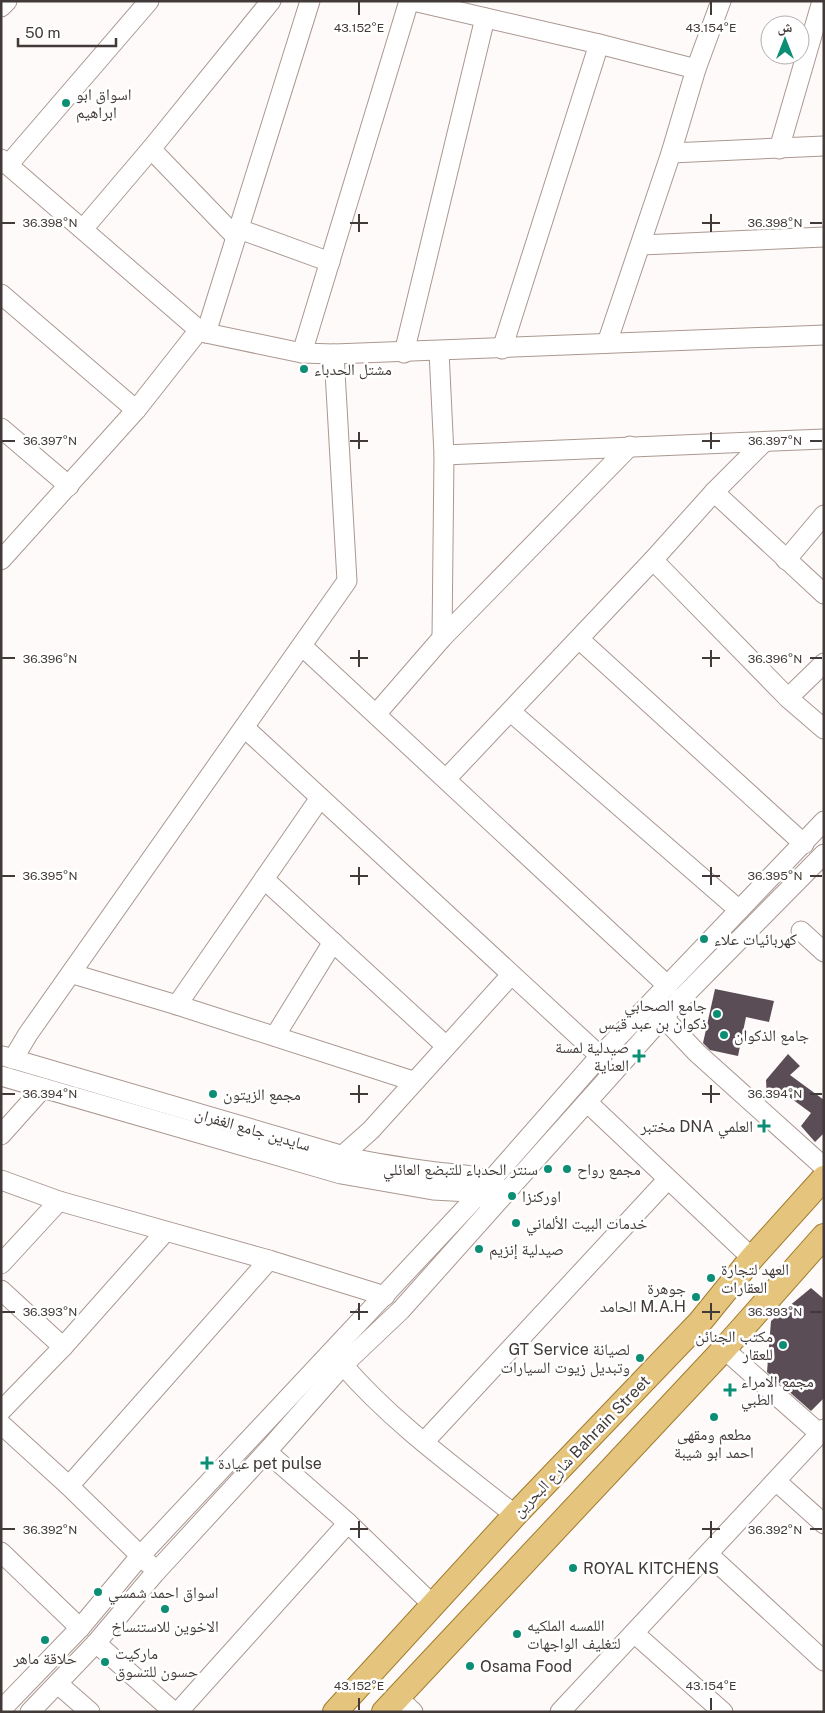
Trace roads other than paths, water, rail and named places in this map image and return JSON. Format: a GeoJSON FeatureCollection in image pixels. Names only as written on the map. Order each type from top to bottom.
{"type":"FeatureCollection","features":[{"type":"Feature","properties":{"kind":"main road","name":"شارع البحرين Bahrain Street"},"geometry":{"type":"LineString","coordinates":[[335,1712],[434,1606],[515,1515],[700,1322],[752,1258],[824,1178]]}},
{"type":"Feature","properties":{"kind":"main road"},"geometry":{"type":"LineString","coordinates":[[398,1707],[660,1416],[724,1349],[824,1236]]}},
{"type":"Feature","properties":{"kind":"main road"},"geometry":{"type":"LineString","coordinates":[[632,1393],[660,1416]]}},
{"type":"Feature","properties":{"kind":"street"},"geometry":{"type":"LineString","coordinates":[[1,8],[7,1]]}},
{"type":"Feature","properties":{"kind":"street"},"geometry":{"type":"LineString","coordinates":[[149,1],[4,162],[202,332],[302,353],[334,354],[404,353],[607,343],[824,336]]}},
{"type":"Feature","properties":{"kind":"street"},"geometry":{"type":"LineString","coordinates":[[83,229],[151,149],[270,1]]}},
{"type":"Feature","properties":{"kind":"street"},"geometry":{"type":"LineString","coordinates":[[2,558],[69,486],[202,332],[237,233],[310,1]]}},
{"type":"Feature","properties":{"kind":"street"},"geometry":{"type":"LineString","coordinates":[[302,353],[409,1]]}},
{"type":"Feature","properties":{"kind":"street"},"geometry":{"type":"LineString","coordinates":[[413,1],[464,7],[485,18],[599,44],[696,69]]}},
{"type":"Feature","properties":{"kind":"street"},"geometry":{"type":"LineString","coordinates":[[607,343],[671,153],[696,69],[721,1]]}},
{"type":"Feature","properties":{"kind":"street"},"geometry":{"type":"LineString","coordinates":[[779,149],[822,1]]}},
{"type":"Feature","properties":{"kind":"street"},"geometry":{"type":"LineString","coordinates":[[404,353],[485,18]]}},
{"type":"Feature","properties":{"kind":"street"},"geometry":{"type":"LineString","coordinates":[[502,349],[599,44]]}},
{"type":"Feature","properties":{"kind":"street"},"geometry":{"type":"LineString","coordinates":[[671,153],[824,146]]}},
{"type":"Feature","properties":{"kind":"street"},"geometry":{"type":"LineString","coordinates":[[151,149],[237,233],[330,262]]}},
{"type":"Feature","properties":{"kind":"street"},"geometry":{"type":"LineString","coordinates":[[641,245],[824,237]]}},
{"type":"Feature","properties":{"kind":"street"},"geometry":{"type":"LineString","coordinates":[[1,294],[136,410]]}},
{"type":"Feature","properties":{"kind":"street"},"geometry":{"type":"LineString","coordinates":[[439,351],[444,455],[442,638]]}},
{"type":"Feature","properties":{"kind":"street"},"geometry":{"type":"LineString","coordinates":[[7,1057],[28,1034],[72,974],[347,581],[334,354]]}},
{"type":"Feature","properties":{"kind":"street"},"geometry":{"type":"LineString","coordinates":[[1,428],[69,486]]}},
{"type":"Feature","properties":{"kind":"street"},"geometry":{"type":"LineString","coordinates":[[444,455],[824,438]]}},
{"type":"Feature","properties":{"kind":"street"},"geometry":{"type":"LineString","coordinates":[[446,779],[653,560],[714,492],[764,442]]}},
{"type":"Feature","properties":{"kind":"street"},"geometry":{"type":"LineString","coordinates":[[376,714],[442,638],[630,446]]}},
{"type":"Feature","properties":{"kind":"street"},"geometry":{"type":"LineString","coordinates":[[714,492],[824,594]]}},
{"type":"Feature","properties":{"kind":"street"},"geometry":{"type":"LineString","coordinates":[[786,560],[824,515]]}},
{"type":"Feature","properties":{"kind":"street"},"geometry":{"type":"LineString","coordinates":[[653,560],[788,698],[824,729]]}},
{"type":"Feature","properties":{"kind":"street"},"geometry":{"type":"LineString","coordinates":[[579,639],[804,844]]}},
{"type":"Feature","properties":{"kind":"street"},"geometry":{"type":"LineString","coordinates":[[302,646],[668,986]]}},
{"type":"Feature","properties":{"kind":"street"},"geometry":{"type":"LineString","coordinates":[[788,698],[824,663]]}},
{"type":"Feature","properties":{"kind":"street"},"geometry":{"type":"LineString","coordinates":[[511,712],[739,910]]}},
{"type":"Feature","properties":{"kind":"street"},"geometry":{"type":"LineString","coordinates":[[244,728],[600,1056]]}},
{"type":"Feature","properties":{"kind":"street"},"geometry":{"type":"LineString","coordinates":[[177,1005],[320,798]]}},
{"type":"Feature","properties":{"kind":"street"},"geometry":{"type":"LineString","coordinates":[[1,1710],[80,1628],[141,1555],[485,1188],[600,1056],[824,821]]}},
{"type":"Feature","properties":{"kind":"street"},"geometry":{"type":"LineString","coordinates":[[30,1712],[96,1642],[155,1573],[267,1452],[343,1365],[401,1310],[663,1017],[824,854]]}},
{"type":"Feature","properties":{"kind":"street"},"geometry":{"type":"LineString","coordinates":[[264,879],[446,1046]]}},
{"type":"Feature","properties":{"kind":"street"},"geometry":{"type":"LineString","coordinates":[[801,931],[824,952]]}},
{"type":"Feature","properties":{"kind":"street"},"geometry":{"type":"LineString","coordinates":[[275,1036],[332,942]]}},
{"type":"Feature","properties":{"kind":"street"},"geometry":{"type":"LineString","coordinates":[[702,949],[716,962]]}},
{"type":"Feature","properties":{"kind":"street"},"geometry":{"type":"LineString","coordinates":[[72,974],[177,1005],[413,1081]]}},
{"type":"Feature","properties":{"kind":"street"},"geometry":{"type":"LineString","coordinates":[[343,1156],[370,1130],[511,975]]}},
{"type":"Feature","properties":{"kind":"street"},"geometry":{"type":"LineString","coordinates":[[663,1017],[697,1053],[824,1167]]}},
{"type":"Feature","properties":{"kind":"street","name":"سايدين جامع الغفران"},"geometry":{"type":"LineString","coordinates":[[7,1057],[343,1156],[377,1164],[469,1175],[500,1199]]}},
{"type":"Feature","properties":{"kind":"street","name":"سايدين جامع الغفران"},"geometry":{"type":"LineString","coordinates":[[1,1076],[341,1174],[433,1190],[485,1188]]}},
{"type":"Feature","properties":{"kind":"street"},"geometry":{"type":"LineString","coordinates":[[1,1135],[43,1088]]}},
{"type":"Feature","properties":{"kind":"street"},"geometry":{"type":"LineString","coordinates":[[587,1102],[752,1258]]}},
{"type":"Feature","properties":{"kind":"street"},"geometry":{"type":"LineString","coordinates":[[424,1442],[668,1178]]}},
{"type":"Feature","properties":{"kind":"street"},"geometry":{"type":"LineString","coordinates":[[1,1180],[59,1201],[269,1260],[385,1296]]}},
{"type":"Feature","properties":{"kind":"street"},"geometry":{"type":"LineString","coordinates":[[1,1264],[59,1201]]}},
{"type":"Feature","properties":{"kind":"street"},"geometry":{"type":"LineString","coordinates":[[1,1411],[63,1348],[165,1232]]}},
{"type":"Feature","properties":{"kind":"street"},"geometry":{"type":"LineString","coordinates":[[69,1486],[269,1260]]}},
{"type":"Feature","properties":{"kind":"street"},"geometry":{"type":"LineString","coordinates":[[1,1290],[63,1348]]}},
{"type":"Feature","properties":{"kind":"street"},"geometry":{"type":"LineString","coordinates":[[566,1710],[634,1633],[822,1432],[724,1349]]}},
{"type":"Feature","properties":{"kind":"street"},"geometry":{"type":"LineString","coordinates":[[343,1365],[356,1381],[424,1442],[515,1515]]}},
{"type":"Feature","properties":{"kind":"street"},"geometry":{"type":"LineString","coordinates":[[1,1424],[141,1555],[155,1573]]}},
{"type":"Feature","properties":{"kind":"street"},"geometry":{"type":"LineString","coordinates":[[267,1452],[348,1523],[434,1606]]}},
{"type":"Feature","properties":{"kind":"street"},"geometry":{"type":"LineString","coordinates":[[776,1481],[824,1524]]}},
{"type":"Feature","properties":{"kind":"street"},"geometry":{"type":"LineString","coordinates":[[194,1498],[209,1514]]}},
{"type":"Feature","properties":{"kind":"street"},"geometry":{"type":"LineString","coordinates":[[96,1642],[176,1712],[348,1523]]}},
{"type":"Feature","properties":{"kind":"street"},"geometry":{"type":"LineString","coordinates":[[708,1554],[824,1661]]}},
{"type":"Feature","properties":{"kind":"street"},"geometry":{"type":"LineString","coordinates":[[2,1555],[80,1628]]}},
{"type":"Feature","properties":{"kind":"street"},"geometry":{"type":"LineString","coordinates":[[634,1633],[723,1712]]}},
{"type":"Feature","properties":{"kind":"street"},"geometry":{"type":"LineString","coordinates":[[58,1684],[90,1712]]}},
{"type":"Feature","properties":{"kind":"place","name":"اسواق ابو ابراهيم"},"geometry":{"type":"Point","coordinates":[66,103]}},
{"type":"Feature","properties":{"kind":"place","name":"مشتل الحدباء"},"geometry":{"type":"Point","coordinates":[304,369]}},
{"type":"Feature","properties":{"kind":"place","name":"كهربائيات علاء"},"geometry":{"type":"Point","coordinates":[704,939]}},
{"type":"Feature","properties":{"kind":"place","name":"جامع الصحابي ذكوان بن عبد قيس"},"geometry":{"type":"Point","coordinates":[717,1014]}},
{"type":"Feature","properties":{"kind":"place","name":"جامع الذكوان"},"geometry":{"type":"Point","coordinates":[724,1035]}},
{"type":"Feature","properties":{"kind":"place","name":"صيدلية لمسة العناية"},"geometry":{"type":"Point","coordinates":[639,1056]}},
{"type":"Feature","properties":{"kind":"place","name":"مجمع الزيتون"},"geometry":{"type":"Point","coordinates":[213,1094]}},
{"type":"Feature","properties":{"kind":"place","name":"مختبر DNA العلمي"},"geometry":{"type":"Point","coordinates":[764,1126]}},
{"type":"Feature","properties":{"kind":"place","name":"سنتر الحدباء للتبضع العائلي"},"geometry":{"type":"Point","coordinates":[548,1169]}},
{"type":"Feature","properties":{"kind":"place","name":"مجمع رواح"},"geometry":{"type":"Point","coordinates":[567,1169]}},
{"type":"Feature","properties":{"kind":"place","name":"اوركنزا"},"geometry":{"type":"Point","coordinates":[512,1196]}},
{"type":"Feature","properties":{"kind":"place","name":"خدمات البيت الألماني"},"geometry":{"type":"Point","coordinates":[516,1223]}},
{"type":"Feature","properties":{"kind":"place","name":"صيدلية إنزيم"},"geometry":{"type":"Point","coordinates":[479,1249]}},
{"type":"Feature","properties":{"kind":"place","name":"العهد لتجارة العقارات"},"geometry":{"type":"Point","coordinates":[711,1278]}},
{"type":"Feature","properties":{"kind":"place","name":"جوهرة الحامد M.A.H"},"geometry":{"type":"Point","coordinates":[696,1297]}},
{"type":"Feature","properties":{"kind":"place","name":"مكتب الجنائن للعقار"},"geometry":{"type":"Point","coordinates":[783,1345]}},
{"type":"Feature","properties":{"kind":"place","name":"GT Service لصيانة وتبديل زيوت السيارات"},"geometry":{"type":"Point","coordinates":[640,1358]}},
{"type":"Feature","properties":{"kind":"place","name":"مجمع الامراء الطبي"},"geometry":{"type":"Point","coordinates":[730,1390]}},
{"type":"Feature","properties":{"kind":"place","name":"مطعم ومقهى احمد ابو شيبة"},"geometry":{"type":"Point","coordinates":[714,1417]}},
{"type":"Feature","properties":{"kind":"place","name":"عيادة pet pulse"},"geometry":{"type":"Point","coordinates":[207,1463]}},
{"type":"Feature","properties":{"kind":"place","name":"ROYAL KITCHENS"},"geometry":{"type":"Point","coordinates":[573,1568]}},
{"type":"Feature","properties":{"kind":"place","name":"اسواق احمد شمسي"},"geometry":{"type":"Point","coordinates":[98,1592]}},
{"type":"Feature","properties":{"kind":"place","name":"الاخوين للاستنساخ"},"geometry":{"type":"Point","coordinates":[165,1609]}},
{"type":"Feature","properties":{"kind":"place","name":"اللمسه الملكيه لتغليف الواجهات"},"geometry":{"type":"Point","coordinates":[517,1634]}},
{"type":"Feature","properties":{"kind":"place","name":"حلاقة ماهر"},"geometry":{"type":"Point","coordinates":[45,1640]}},
{"type":"Feature","properties":{"kind":"place","name":"ماركيت حسون للتسوق"},"geometry":{"type":"Point","coordinates":[105,1662]}},
{"type":"Feature","properties":{"kind":"place","name":"Osama Food"},"geometry":{"type":"Point","coordinates":[470,1666]}}]}
